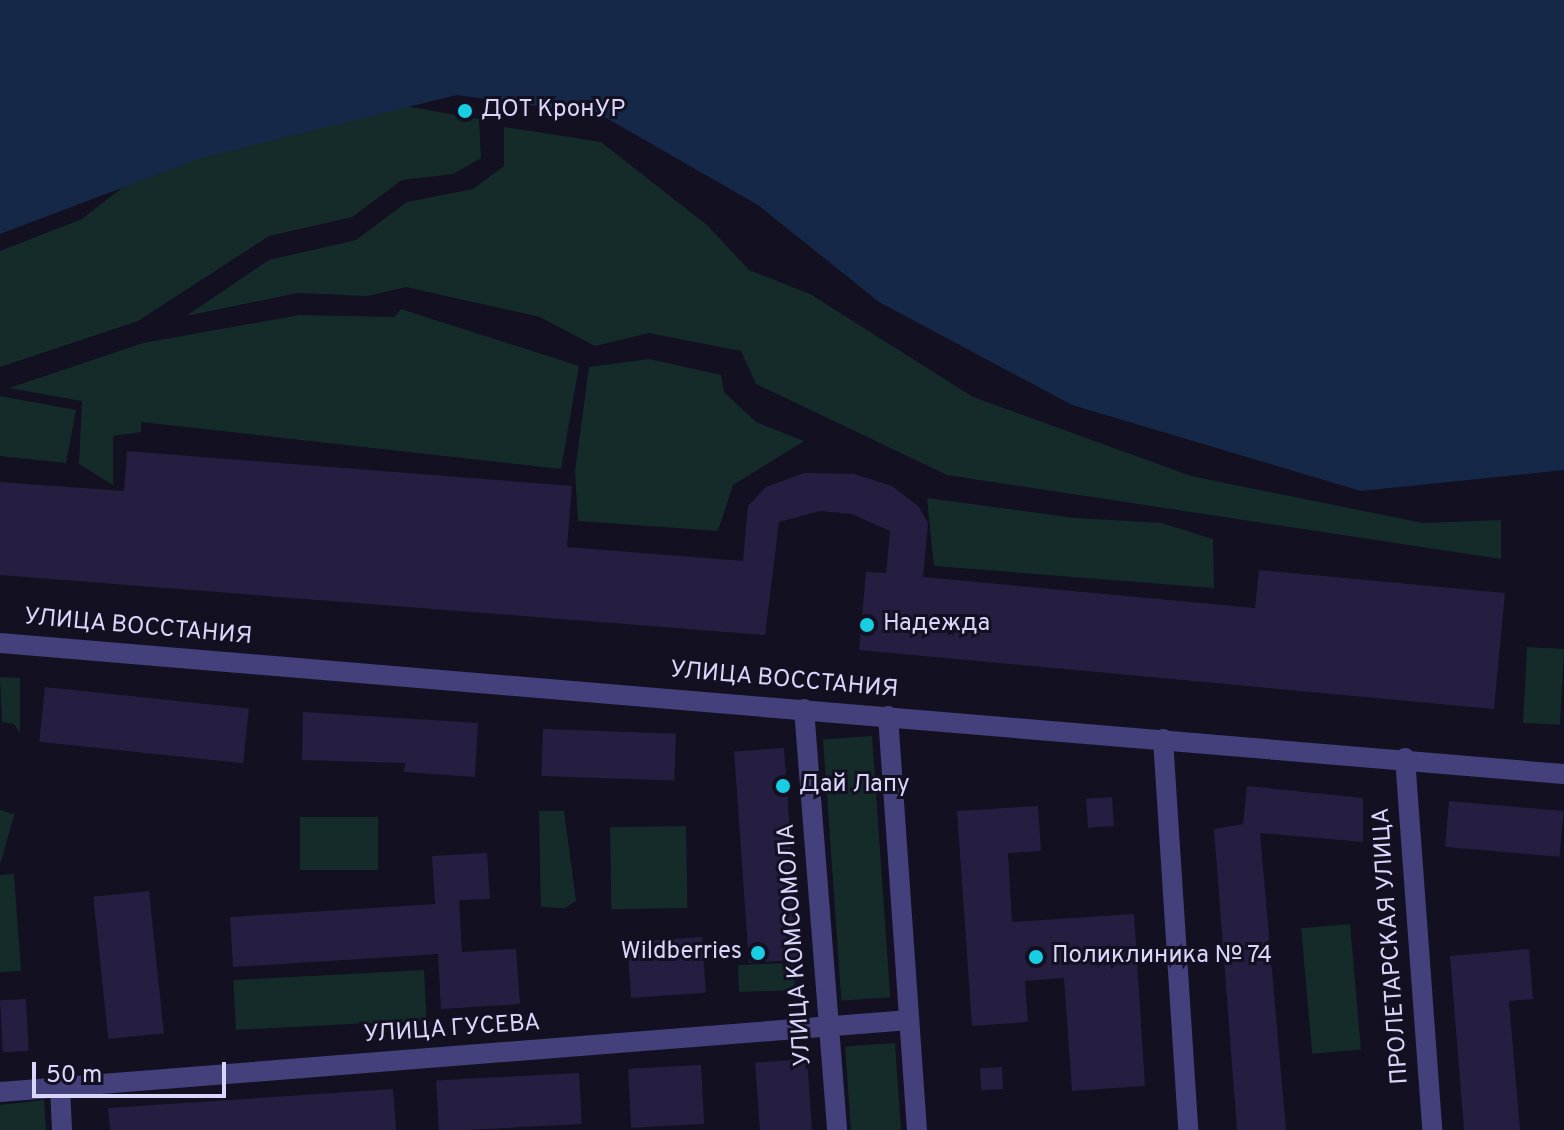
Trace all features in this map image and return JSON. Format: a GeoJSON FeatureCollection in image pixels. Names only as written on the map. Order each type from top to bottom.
{"type":"FeatureCollection","features":[{"type":"Feature","properties":{"kind":"street","name":"УЛИЦА ВОССТАНИЯ"},"geometry":{"type":"LineString","coordinates":[[0,643],[1405,758],[1564,774]]}},
{"type":"Feature","properties":{"kind":"street","name":"УЛИЦА КОМСОМОЛА"},"geometry":{"type":"LineString","coordinates":[[804,709],[837,1130]]}},
{"type":"Feature","properties":{"kind":"street"},"geometry":{"type":"LineString","coordinates":[[888,716],[917,1130]]}},
{"type":"Feature","properties":{"kind":"street"},"geometry":{"type":"LineString","coordinates":[[1163,739],[1188,1130]]}},
{"type":"Feature","properties":{"kind":"street","name":"ПРОЛЕТАРСКАЯ УЛИЦА"},"geometry":{"type":"LineString","coordinates":[[1405,758],[1432,1130]]}},
{"type":"Feature","properties":{"kind":"street","name":"УЛИЦА ГУСЕВА"},"geometry":{"type":"LineString","coordinates":[[0,1092],[909,1020]]}},
{"type":"Feature","properties":{"kind":"street"},"geometry":{"type":"LineString","coordinates":[[60,1087],[62,1130]]}},
{"type":"Feature","properties":{"kind":"green space"},"geometry":{"type":"Polygon","coordinates":[[[371,100],[479,119],[481,158],[453,174],[402,180],[352,217],[269,236],[138,321],[0,367],[0,251],[82,219],[173,148],[371,100]]]}},
{"type":"Feature","properties":{"kind":"green space"},"geometry":{"type":"Polygon","coordinates":[[[504,127],[601,142],[708,226],[749,270],[810,294],[973,397],[1191,476],[1423,523],[1501,520],[1501,559],[947,475],[756,384],[741,351],[649,333],[595,346],[540,317],[406,287],[368,296],[297,293],[186,316],[269,260],[356,240],[407,202],[473,189],[504,166],[504,127]]]}},
{"type":"Feature","properties":{"kind":"green space"},"geometry":{"type":"Polygon","coordinates":[[[401,309],[579,366],[561,469],[141,422],[141,432],[113,436],[113,485],[79,464],[82,401],[9,388],[143,343],[300,315],[394,317],[401,309]]]}},
{"type":"Feature","properties":{"kind":"green space"},"geometry":{"type":"Polygon","coordinates":[[[649,359],[721,375],[724,392],[756,422],[804,441],[733,485],[718,531],[578,521],[575,471],[589,367],[649,359]]]}},
{"type":"Feature","properties":{"kind":"green space"},"geometry":{"type":"Polygon","coordinates":[[[0,396],[76,410],[66,463],[0,456],[0,396]]]}},
{"type":"Feature","properties":{"kind":"green space"},"geometry":{"type":"Polygon","coordinates":[[[927,498],[1075,518],[1162,523],[1213,539],[1214,588],[934,566],[927,498]]]}},
{"type":"Feature","properties":{"kind":"green space"},"geometry":{"type":"Polygon","coordinates":[[[1527,647],[1564,649],[1560,725],[1523,723],[1527,647]]]}},
{"type":"Feature","properties":{"kind":"green space"},"geometry":{"type":"Polygon","coordinates":[[[0,677],[20,678],[20,733],[14,724],[2,722],[0,677]]]}},
{"type":"Feature","properties":{"kind":"green space"},"geometry":{"type":"Polygon","coordinates":[[[872,736],[890,997],[841,1001],[823,739],[872,736]]]}},
{"type":"Feature","properties":{"kind":"green space"},"geometry":{"type":"Polygon","coordinates":[[[0,810],[14,814],[0,864],[0,810]]]}},
{"type":"Feature","properties":{"kind":"green space"},"geometry":{"type":"Polygon","coordinates":[[[539,811],[564,811],[576,901],[565,908],[541,907],[539,811]]]}},
{"type":"Feature","properties":{"kind":"green space"},"geometry":{"type":"Polygon","coordinates":[[[300,817],[378,817],[378,870],[300,870],[300,817]]]}},
{"type":"Feature","properties":{"kind":"green space"},"geometry":{"type":"Polygon","coordinates":[[[686,826],[687,908],[611,909],[610,827],[686,826]]]}},
{"type":"Feature","properties":{"kind":"green space"},"geometry":{"type":"Polygon","coordinates":[[[14,874],[21,971],[0,972],[0,875],[14,874]]]}},
{"type":"Feature","properties":{"kind":"green space"},"geometry":{"type":"Polygon","coordinates":[[[1350,924],[1361,1050],[1312,1054],[1301,928],[1350,924]]]}},
{"type":"Feature","properties":{"kind":"green space"},"geometry":{"type":"Polygon","coordinates":[[[794,963],[795,990],[739,992],[738,965],[794,963]]]}},
{"type":"Feature","properties":{"kind":"green space"},"geometry":{"type":"Polygon","coordinates":[[[424,970],[427,1020],[236,1030],[233,980],[424,970]]]}},
{"type":"Feature","properties":{"kind":"green space"},"geometry":{"type":"Polygon","coordinates":[[[895,1043],[901,1130],[851,1130],[845,1046],[895,1043]]]}},
{"type":"Feature","properties":{"kind":"green space"},"geometry":{"type":"Polygon","coordinates":[[[44,1100],[46,1130],[0,1130],[0,1105],[44,1100]]]}},
{"type":"Feature","properties":{"kind":"water"},"geometry":{"type":"Polygon","coordinates":[[[0,0],[1564,0],[1564,470],[1361,491],[1072,405],[879,302],[758,205],[601,115],[457,95],[201,158],[0,234],[0,0]]]}},
{"type":"Feature","properties":{"kind":"building"},"geometry":{"type":"Polygon","coordinates":[[[127,451],[572,486],[567,547],[743,561],[748,506],[766,487],[804,473],[854,474],[892,486],[919,507],[928,523],[923,577],[1255,608],[1259,570],[1505,593],[1494,709],[859,650],[866,572],[886,573],[890,531],[852,514],[820,511],[779,522],[765,635],[0,575],[0,482],[124,491],[127,451]]]}},
{"type":"Feature","properties":{"kind":"building"},"geometry":{"type":"Polygon","coordinates":[[[45,687],[249,708],[243,763],[39,742],[45,687]]]}},
{"type":"Feature","properties":{"kind":"building"},"geometry":{"type":"Polygon","coordinates":[[[303,712],[478,723],[475,777],[404,772],[405,763],[302,760],[303,712]]]}},
{"type":"Feature","properties":{"kind":"building"},"geometry":{"type":"Polygon","coordinates":[[[543,729],[676,734],[674,781],[541,776],[543,729]]]}},
{"type":"Feature","properties":{"kind":"building"},"geometry":{"type":"Polygon","coordinates":[[[784,748],[799,959],[749,963],[734,751],[784,748]]]}},
{"type":"Feature","properties":{"kind":"building"},"geometry":{"type":"Polygon","coordinates":[[[1247,786],[1363,798],[1363,842],[1260,833],[1286,1130],[1237,1130],[1214,829],[1243,824],[1247,786]]]}},
{"type":"Feature","properties":{"kind":"building"},"geometry":{"type":"Polygon","coordinates":[[[1112,797],[1114,826],[1088,828],[1086,799],[1112,797]]]}},
{"type":"Feature","properties":{"kind":"building"},"geometry":{"type":"Polygon","coordinates":[[[1449,801],[1564,811],[1560,857],[1445,847],[1449,801]]]}},
{"type":"Feature","properties":{"kind":"building","name":"Поликлиника № 74"},"geometry":{"type":"Polygon","coordinates":[[[1038,806],[1041,851],[1008,853],[1012,922],[1134,914],[1145,1086],[1072,1091],[1064,978],[1025,981],[1028,1022],[972,1026],[957,811],[1038,806]]]}},
{"type":"Feature","properties":{"kind":"building"},"geometry":{"type":"Polygon","coordinates":[[[487,853],[490,899],[459,900],[462,952],[516,949],[520,1004],[441,1009],[438,954],[233,967],[230,917],[435,904],[432,856],[487,853]]]}},
{"type":"Feature","properties":{"kind":"building"},"geometry":{"type":"Polygon","coordinates":[[[149,891],[164,1033],[108,1039],[93,897],[149,891]]]}},
{"type":"Feature","properties":{"kind":"building"},"geometry":{"type":"Polygon","coordinates":[[[702,937],[706,993],[631,998],[627,942],[702,937]]]}},
{"type":"Feature","properties":{"kind":"building"},"geometry":{"type":"Polygon","coordinates":[[[1529,949],[1533,999],[1509,1001],[1520,1130],[1464,1130],[1450,956],[1529,949]]]}},
{"type":"Feature","properties":{"kind":"building"},"geometry":{"type":"Polygon","coordinates":[[[26,999],[29,1051],[3,1052],[0,1000],[26,999]]]}},
{"type":"Feature","properties":{"kind":"building"},"geometry":{"type":"Polygon","coordinates":[[[807,1059],[812,1130],[760,1130],[755,1063],[807,1059]]]}},
{"type":"Feature","properties":{"kind":"building"},"geometry":{"type":"Polygon","coordinates":[[[701,1065],[704,1124],[631,1128],[628,1069],[701,1065]]]}},
{"type":"Feature","properties":{"kind":"building"},"geometry":{"type":"Polygon","coordinates":[[[1002,1067],[1003,1089],[981,1090],[980,1068],[1002,1067]]]}},
{"type":"Feature","properties":{"kind":"building"},"geometry":{"type":"Polygon","coordinates":[[[579,1073],[582,1124],[439,1130],[436,1080],[579,1073]]]}},
{"type":"Feature","properties":{"kind":"building"},"geometry":{"type":"Polygon","coordinates":[[[393,1089],[396,1130],[110,1130],[108,1108],[393,1089]]]}},
{"type":"Feature","properties":{"kind":"place","name":"ДОТ КронУР"},"geometry":{"type":"Point","coordinates":[465,111]}},
{"type":"Feature","properties":{"kind":"place","name":"Надежда"},"geometry":{"type":"Point","coordinates":[867,625]}},
{"type":"Feature","properties":{"kind":"place","name":"Дай Лапу"},"geometry":{"type":"Point","coordinates":[783,786]}},
{"type":"Feature","properties":{"kind":"place","name":"Wildberries"},"geometry":{"type":"Point","coordinates":[758,953]}},
{"type":"Feature","properties":{"kind":"place","name":"Поликлиника № 74"},"geometry":{"type":"Point","coordinates":[1036,957]}}]}
